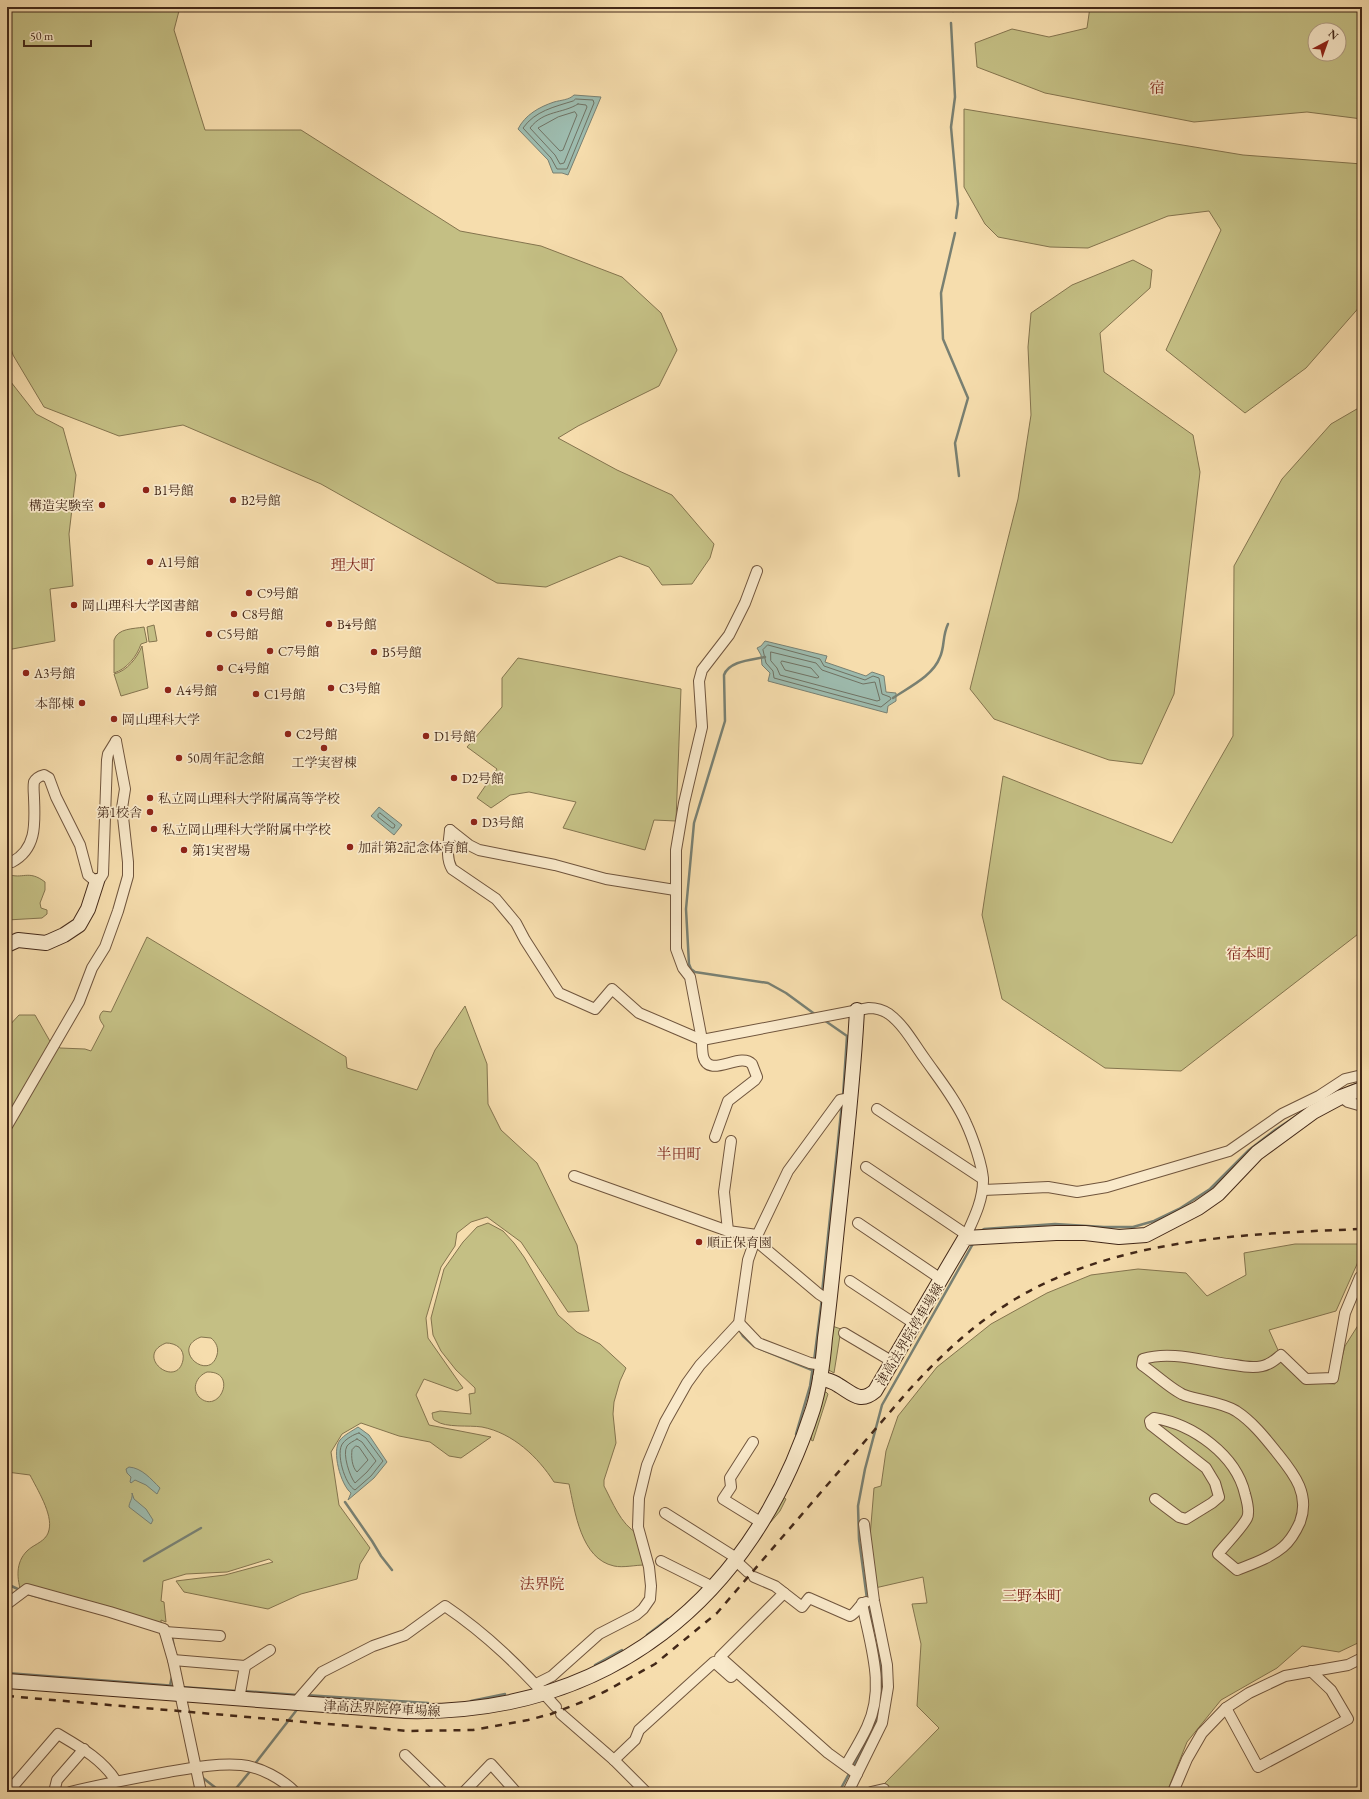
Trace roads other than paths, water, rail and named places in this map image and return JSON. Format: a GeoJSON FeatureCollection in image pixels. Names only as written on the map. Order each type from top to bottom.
{"type":"FeatureCollection","features":[{"type":"Feature","properties":{"kind":"main road"},"geometry":{"type":"LineString","coordinates":[[7,945],[18,940],[46,943],[64,936],[79,925],[88,909],[97,881]]}},
{"type":"Feature","properties":{"kind":"main road"},"geometry":{"type":"LineString","coordinates":[[817,1368],[845,1099],[857,1010]]}},
{"type":"Feature","properties":{"kind":"main road"},"geometry":{"type":"LineString","coordinates":[[971,1237],[1056,1233],[1085,1233],[1119,1237],[1146,1235],[1198,1208],[1218,1194],[1252,1148],[1313,1112],[1328,1098],[1362,1089]]}},
{"type":"Feature","properties":{"kind":"main road","name":"津高法界院停車場線"},"geometry":{"type":"LineString","coordinates":[[817,1368],[837,1384],[857,1397],[866,1397],[875,1391],[941,1279],[971,1237]]}},
{"type":"Feature","properties":{"kind":"main road","name":"津高法界院停車場線"},"geometry":{"type":"LineString","coordinates":[[7,1681],[180,1689],[405,1711],[436,1712],[494,1706],[539,1688],[585,1679],[623,1659],[658,1636],[686,1613],[708,1585],[734,1557],[758,1520],[773,1503],[802,1438],[814,1406],[817,1368]]}},
{"type":"Feature","properties":{"kind":"street"},"geometry":{"type":"LineString","coordinates":[[716,1137],[728,1100],[752,1084],[757,1077],[752,1064],[748,1060],[713,1066],[707,1064],[703,1057],[702,1040],[690,977],[683,968],[676,948],[676,850],[684,803],[702,727],[699,681],[702,670],[730,635],[757,571]]}},
{"type":"Feature","properties":{"kind":"street"},"geometry":{"type":"LineString","coordinates":[[7,860],[12,862],[20,858],[32,840],[35,829],[34,783],[38,777],[44,775],[49,778],[56,797],[80,845],[88,875],[97,881],[103,874],[107,760],[116,741],[125,789],[122,808],[128,862],[128,876],[118,911],[105,947],[92,968],[79,1002],[7,1126]]}},
{"type":"Feature","properties":{"kind":"street"},"geometry":{"type":"LineString","coordinates":[[675,890],[606,879],[555,865],[479,850],[469,845],[450,830],[448,863],[452,869],[496,899],[516,923],[525,940],[559,993],[595,1009],[612,989],[639,1013],[702,1040],[857,1010],[876,1008],[888,1013],[904,1030],[955,1102],[966,1122],[983,1179],[983,1190],[971,1237],[866,1166]]}},
{"type":"Feature","properties":{"kind":"street"},"geometry":{"type":"LineString","coordinates":[[983,1190],[1048,1187],[1077,1192],[1107,1187],[1229,1151],[1276,1118],[1328,1098],[1345,1079],[1362,1075]]}},
{"type":"Feature","properties":{"kind":"street"},"geometry":{"type":"LineString","coordinates":[[1328,1098],[1362,1106]]}},
{"type":"Feature","properties":{"kind":"street"},"geometry":{"type":"LineString","coordinates":[[539,1688],[599,1634],[636,1615],[643,1609],[650,1599],[651,1586],[649,1567],[638,1527],[639,1498],[647,1465],[665,1422],[687,1383],[700,1365],[738,1324],[748,1260],[754,1236],[788,1171],[845,1099]]}},
{"type":"Feature","properties":{"kind":"street"},"geometry":{"type":"LineString","coordinates":[[877,1109],[983,1179]]}},
{"type":"Feature","properties":{"kind":"street"},"geometry":{"type":"LineString","coordinates":[[1229,1151],[1234,1154],[1252,1148],[1276,1118]]}},
{"type":"Feature","properties":{"kind":"street"},"geometry":{"type":"LineString","coordinates":[[728,1231],[724,1192],[731,1141]]}},
{"type":"Feature","properties":{"kind":"street"},"geometry":{"type":"LineString","coordinates":[[574,1176],[728,1231],[754,1236],[824,1297]]}},
{"type":"Feature","properties":{"kind":"street"},"geometry":{"type":"LineString","coordinates":[[858,1223],[941,1279]]}},
{"type":"Feature","properties":{"kind":"street"},"geometry":{"type":"LineString","coordinates":[[1155,1499],[1179,1517],[1186,1519],[1212,1503],[1219,1496],[1215,1483],[1206,1468],[1151,1425],[1150,1421],[1154,1418],[1198,1434],[1224,1457],[1243,1484],[1248,1504],[1247,1518],[1218,1554],[1237,1570],[1264,1558],[1283,1547],[1296,1532],[1302,1516],[1304,1503],[1295,1477],[1288,1467],[1262,1434],[1238,1412],[1230,1408],[1183,1394],[1142,1365],[1143,1359],[1154,1356],[1175,1356],[1249,1367],[1268,1365],[1280,1355],[1306,1379],[1333,1378],[1345,1313],[1360,1277],[1362,1276]]}},
{"type":"Feature","properties":{"kind":"street"},"geometry":{"type":"LineString","coordinates":[[850,1281],[915,1324]]}},
{"type":"Feature","properties":{"kind":"street"},"geometry":{"type":"LineString","coordinates":[[738,1324],[758,1343],[817,1368]]}},
{"type":"Feature","properties":{"kind":"street"},"geometry":{"type":"LineString","coordinates":[[844,1333],[893,1362]]}},
{"type":"Feature","properties":{"kind":"street"},"geometry":{"type":"LineString","coordinates":[[753,1442],[730,1478],[731,1487],[723,1499],[758,1520]]}},
{"type":"Feature","properties":{"kind":"street"},"geometry":{"type":"LineString","coordinates":[[666,1514],[734,1557],[751,1574],[775,1586],[802,1607],[810,1598],[850,1616],[868,1602]]}},
{"type":"Feature","properties":{"kind":"street"},"geometry":{"type":"LineString","coordinates":[[848,1792],[851,1770],[867,1727],[878,1711],[889,1676],[878,1650],[868,1602],[864,1524]]}},
{"type":"Feature","properties":{"kind":"street"},"geometry":{"type":"LineString","coordinates":[[661,1561],[708,1585]]}},
{"type":"Feature","properties":{"kind":"street"},"geometry":{"type":"LineString","coordinates":[[7,1604],[27,1589],[164,1629],[180,1689],[201,1792]]}},
{"type":"Feature","properties":{"kind":"street"},"geometry":{"type":"LineString","coordinates":[[784,1593],[720,1657],[807,1735],[851,1770]]}},
{"type":"Feature","properties":{"kind":"street"},"geometry":{"type":"LineString","coordinates":[[300,1700],[322,1672],[373,1646],[406,1635],[445,1606],[484,1634],[539,1688],[559,1711],[614,1760],[646,1792]]}},
{"type":"Feature","properties":{"kind":"street"},"geometry":{"type":"LineString","coordinates":[[166,1632],[220,1636]]}},
{"type":"Feature","properties":{"kind":"street"},"geometry":{"type":"LineString","coordinates":[[173,1660],[245,1666],[270,1650]]}},
{"type":"Feature","properties":{"kind":"street"},"geometry":{"type":"LineString","coordinates":[[1172,1792],[1187,1759],[1202,1733],[1226,1708],[1249,1693],[1285,1676],[1348,1664],[1362,1658]]}},
{"type":"Feature","properties":{"kind":"street"},"geometry":{"type":"LineString","coordinates":[[614,1760],[635,1740],[639,1730],[714,1662],[731,1677],[736,1672]]}},
{"type":"Feature","properties":{"kind":"street"},"geometry":{"type":"LineString","coordinates":[[240,1694],[245,1666]]}},
{"type":"Feature","properties":{"kind":"street"},"geometry":{"type":"LineString","coordinates":[[1226,1708],[1258,1766],[1348,1719],[1331,1690],[1310,1671]]}},
{"type":"Feature","properties":{"kind":"street"},"geometry":{"type":"LineString","coordinates":[[851,1770],[879,1730],[878,1711]]}},
{"type":"Feature","properties":{"kind":"street"},"geometry":{"type":"LineString","coordinates":[[8,1792],[58,1734],[100,1762],[116,1781]]}},
{"type":"Feature","properties":{"kind":"street"},"geometry":{"type":"LineString","coordinates":[[54,1792],[57,1780],[84,1750]]}},
{"type":"Feature","properties":{"kind":"street"},"geometry":{"type":"LineString","coordinates":[[405,1755],[444,1792]]}},
{"type":"Feature","properties":{"kind":"street"},"geometry":{"type":"LineString","coordinates":[[464,1792],[491,1764],[516,1792]]}},
{"type":"Feature","properties":{"kind":"street"},"geometry":{"type":"LineString","coordinates":[[70,1792],[116,1781],[212,1765],[242,1765],[277,1778],[295,1792]]}},
{"type":"Feature","properties":{"kind":"street"},"geometry":{"type":"LineString","coordinates":[[95,1792],[102,1784]]}},
{"type":"Feature","properties":{"kind":"street"},"geometry":{"type":"LineString","coordinates":[[871,1792],[884,1789]]}},
{"type":"Feature","properties":{"kind":"water"},"geometry":{"type":"Polygon","coordinates":[[[574,95],[601,97],[568,175],[553,173],[548,160],[518,129],[524,120],[538,109],[574,95]]]}},
{"type":"Feature","properties":{"kind":"water"},"geometry":{"type":"Polygon","coordinates":[[[765,641],[827,656],[825,662],[866,676],[872,672],[884,676],[886,692],[896,693],[896,701],[888,706],[887,713],[768,681],[770,673],[762,665],[761,655],[757,648],[765,641]]]}},
{"type":"Feature","properties":{"kind":"water"},"geometry":{"type":"Polygon","coordinates":[[[379,807],[402,825],[394,835],[371,816],[379,807]]]}},
{"type":"Feature","properties":{"kind":"water"},"geometry":{"type":"Polygon","coordinates":[[[358,1427],[369,1435],[387,1462],[374,1478],[348,1500],[351,1493],[347,1489],[338,1468],[337,1445],[340,1440],[358,1427]]]}},
{"type":"Feature","properties":{"kind":"water"},"geometry":{"type":"Polygon","coordinates":[[[129,1467],[138,1469],[150,1478],[160,1488],[157,1494],[146,1485],[135,1480],[131,1483],[131,1477],[127,1473],[126,1469],[129,1467]]]}},
{"type":"Feature","properties":{"kind":"water"},"geometry":{"type":"Polygon","coordinates":[[[132,1493],[134,1499],[146,1509],[153,1520],[151,1524],[129,1507],[132,1493]]]}},
{"type":"Feature","properties":{"kind":"waterway"},"geometry":{"type":"LineString","coordinates":[[951,23],[955,97],[951,127],[958,204],[956,218]]}},
{"type":"Feature","properties":{"kind":"waterway"},"geometry":{"type":"LineString","coordinates":[[955,233],[941,293],[943,339],[968,398],[955,443],[959,476]]}},
{"type":"Feature","properties":{"kind":"waterway"},"geometry":{"type":"LineString","coordinates":[[893,698],[920,680],[937,664],[942,653],[948,624]]}},
{"type":"Feature","properties":{"kind":"waterway"},"geometry":{"type":"LineString","coordinates":[[765,657],[735,664],[727,670],[724,675],[725,721],[694,823],[686,909],[689,964],[691,969],[695,972],[768,983],[786,993],[816,1015]]}},
{"type":"Feature","properties":{"kind":"waterway"},"geometry":{"type":"LineString","coordinates":[[824,1020],[847,1036],[843,1096]]}},
{"type":"Feature","properties":{"kind":"waterway"},"geometry":{"type":"LineString","coordinates":[[1349,1087],[1362,1082]]}},
{"type":"Feature","properties":{"kind":"waterway"},"geometry":{"type":"LineString","coordinates":[[822,1293],[842,1103]]}},
{"type":"Feature","properties":{"kind":"waterway"},"geometry":{"type":"LineString","coordinates":[[979,1232],[984,1229],[1055,1224],[1133,1227],[1154,1221],[1179,1209],[1210,1189],[1249,1150],[1275,1130],[1301,1113]]}},
{"type":"Feature","properties":{"kind":"waterway"},"geometry":{"type":"LineString","coordinates":[[867,1599],[859,1539],[858,1506],[865,1469],[882,1405],[974,1242]]}},
{"type":"Feature","properties":{"kind":"waterway"},"geometry":{"type":"LineString","coordinates":[[814,1361],[822,1298]]}},
{"type":"Feature","properties":{"kind":"waterway"},"geometry":{"type":"LineString","coordinates":[[740,1331],[743,1336],[754,1346]]}},
{"type":"Feature","properties":{"kind":"waterway"},"geometry":{"type":"LineString","coordinates":[[758,1348],[812,1370]]}},
{"type":"Feature","properties":{"kind":"waterway"},"geometry":{"type":"LineString","coordinates":[[796,1434],[810,1386],[813,1366]]}},
{"type":"Feature","properties":{"kind":"waterway"},"geometry":{"type":"LineString","coordinates":[[345,1502],[392,1570]]}},
{"type":"Feature","properties":{"kind":"waterway"},"geometry":{"type":"LineString","coordinates":[[144,1561],[201,1528]]}},
{"type":"Feature","properties":{"kind":"waterway"},"geometry":{"type":"LineString","coordinates":[[7,1584],[20,1590]]}},
{"type":"Feature","properties":{"kind":"waterway"},"geometry":{"type":"LineString","coordinates":[[28,1594],[52,1601]]}},
{"type":"Feature","properties":{"kind":"waterway"},"geometry":{"type":"LineString","coordinates":[[868,1604],[873,1629]]}},
{"type":"Feature","properties":{"kind":"waterway"},"geometry":{"type":"LineString","coordinates":[[647,1635],[668,1619]]}},
{"type":"Feature","properties":{"kind":"waterway"},"geometry":{"type":"LineString","coordinates":[[172,1636],[174,1648]]}},
{"type":"Feature","properties":{"kind":"waterway"},"geometry":{"type":"LineString","coordinates":[[877,1647],[882,1672],[882,1693]]}},
{"type":"Feature","properties":{"kind":"waterway"},"geometry":{"type":"LineString","coordinates":[[595,1665],[622,1650]]}},
{"type":"Feature","properties":{"kind":"waterway"},"geometry":{"type":"LineString","coordinates":[[7,1673],[176,1686]]}},
{"type":"Feature","properties":{"kind":"waterway"},"geometry":{"type":"LineString","coordinates":[[170,1686],[172,1676]]}},
{"type":"Feature","properties":{"kind":"waterway"},"geometry":{"type":"LineString","coordinates":[[181,1687],[238,1691]]}},
{"type":"Feature","properties":{"kind":"waterway"},"geometry":{"type":"LineString","coordinates":[[243,1691],[298,1695]]}},
{"type":"Feature","properties":{"kind":"waterway"},"geometry":{"type":"LineString","coordinates":[[471,1701],[505,1694]]}},
{"type":"Feature","properties":{"kind":"waterway"},"geometry":{"type":"LineString","coordinates":[[305,1695],[428,1703]]}},
{"type":"Feature","properties":{"kind":"waterway"},"geometry":{"type":"LineString","coordinates":[[853,1767],[875,1723],[880,1706]]}},
{"type":"Feature","properties":{"kind":"waterway"},"geometry":{"type":"LineString","coordinates":[[254,1765],[299,1707]]}},
{"type":"Feature","properties":{"kind":"waterway"},"geometry":{"type":"LineString","coordinates":[[233,1792],[252,1769]]}},
{"type":"Feature","properties":{"kind":"waterway"},"geometry":{"type":"LineString","coordinates":[[839,1792],[850,1772]]}},
{"type":"Feature","properties":{"kind":"waterway"},"geometry":{"type":"LineString","coordinates":[[203,1778],[221,1792]]}},
{"type":"Feature","properties":{"kind":"railway"},"geometry":{"type":"LineString","coordinates":[[7,1696],[408,1731],[473,1730],[528,1720],[551,1714],[606,1691],[655,1664],[717,1613],[909,1390],[928,1370],[958,1341],[980,1323],[1032,1290],[1076,1270],[1122,1256],[1169,1245],[1217,1238],[1362,1229]]}},
{"type":"Feature","properties":{"kind":"place","name":"B1号館"},"geometry":{"type":"Point","coordinates":[146,490]}},
{"type":"Feature","properties":{"kind":"place","name":"B2号館"},"geometry":{"type":"Point","coordinates":[233,500]}},
{"type":"Feature","properties":{"kind":"place","name":"構造実験室"},"geometry":{"type":"Point","coordinates":[102,505]}},
{"type":"Feature","properties":{"kind":"place","name":"A1号館"},"geometry":{"type":"Point","coordinates":[150,562]}},
{"type":"Feature","properties":{"kind":"place","name":"C9号館"},"geometry":{"type":"Point","coordinates":[249,593]}},
{"type":"Feature","properties":{"kind":"place","name":"岡山理科大学図書館"},"geometry":{"type":"Point","coordinates":[74,605]}},
{"type":"Feature","properties":{"kind":"place","name":"C8号館"},"geometry":{"type":"Point","coordinates":[234,614]}},
{"type":"Feature","properties":{"kind":"place","name":"B4号館"},"geometry":{"type":"Point","coordinates":[329,624]}},
{"type":"Feature","properties":{"kind":"place","name":"C5号館"},"geometry":{"type":"Point","coordinates":[209,634]}},
{"type":"Feature","properties":{"kind":"place","name":"C7号館"},"geometry":{"type":"Point","coordinates":[270,651]}},
{"type":"Feature","properties":{"kind":"place","name":"B5号館"},"geometry":{"type":"Point","coordinates":[374,652]}},
{"type":"Feature","properties":{"kind":"place","name":"C4号館"},"geometry":{"type":"Point","coordinates":[220,668]}},
{"type":"Feature","properties":{"kind":"place","name":"A3号館"},"geometry":{"type":"Point","coordinates":[26,673]}},
{"type":"Feature","properties":{"kind":"place","name":"C3号館"},"geometry":{"type":"Point","coordinates":[331,688]}},
{"type":"Feature","properties":{"kind":"place","name":"A4号館"},"geometry":{"type":"Point","coordinates":[168,690]}},
{"type":"Feature","properties":{"kind":"place","name":"C1号館"},"geometry":{"type":"Point","coordinates":[256,694]}},
{"type":"Feature","properties":{"kind":"place","name":"本部棟"},"geometry":{"type":"Point","coordinates":[82,703]}},
{"type":"Feature","properties":{"kind":"place","name":"岡山理科大学"},"geometry":{"type":"Point","coordinates":[114,719]}},
{"type":"Feature","properties":{"kind":"place","name":"C2号館"},"geometry":{"type":"Point","coordinates":[288,734]}},
{"type":"Feature","properties":{"kind":"place","name":"D1号館"},"geometry":{"type":"Point","coordinates":[426,736]}},
{"type":"Feature","properties":{"kind":"place","name":"工学実習棟"},"geometry":{"type":"Point","coordinates":[324,748]}},
{"type":"Feature","properties":{"kind":"place","name":"50周年記念館"},"geometry":{"type":"Point","coordinates":[179,758]}},
{"type":"Feature","properties":{"kind":"place","name":"D2号館"},"geometry":{"type":"Point","coordinates":[454,778]}},
{"type":"Feature","properties":{"kind":"place","name":"私立岡山理科大学附属高等学校"},"geometry":{"type":"Point","coordinates":[150,798]}},
{"type":"Feature","properties":{"kind":"place","name":"第1校舎"},"geometry":{"type":"Point","coordinates":[150,812]}},
{"type":"Feature","properties":{"kind":"place","name":"D3号館"},"geometry":{"type":"Point","coordinates":[474,822]}},
{"type":"Feature","properties":{"kind":"place","name":"私立岡山理科大学附属中学校"},"geometry":{"type":"Point","coordinates":[154,829]}},
{"type":"Feature","properties":{"kind":"place","name":"加計第2記念体育館"},"geometry":{"type":"Point","coordinates":[350,847]}},
{"type":"Feature","properties":{"kind":"place","name":"第1実習場"},"geometry":{"type":"Point","coordinates":[184,850]}},
{"type":"Feature","properties":{"kind":"place","name":"順正保育園"},"geometry":{"type":"Point","coordinates":[699,1242]}},
{"type":"Feature","properties":{"kind":"district","name":"宿"},"geometry":{"type":"Point","coordinates":[1157,88]}},
{"type":"Feature","properties":{"kind":"district","name":"理大町"},"geometry":{"type":"Point","coordinates":[353,565]}},
{"type":"Feature","properties":{"kind":"district","name":"宿本町"},"geometry":{"type":"Point","coordinates":[1249,954]}},
{"type":"Feature","properties":{"kind":"district","name":"半田町"},"geometry":{"type":"Point","coordinates":[679,1154]}},
{"type":"Feature","properties":{"kind":"district","name":"法界院"},"geometry":{"type":"Point","coordinates":[542,1584]}},
{"type":"Feature","properties":{"kind":"district","name":"三野本町"},"geometry":{"type":"Point","coordinates":[1032,1596]}}]}
